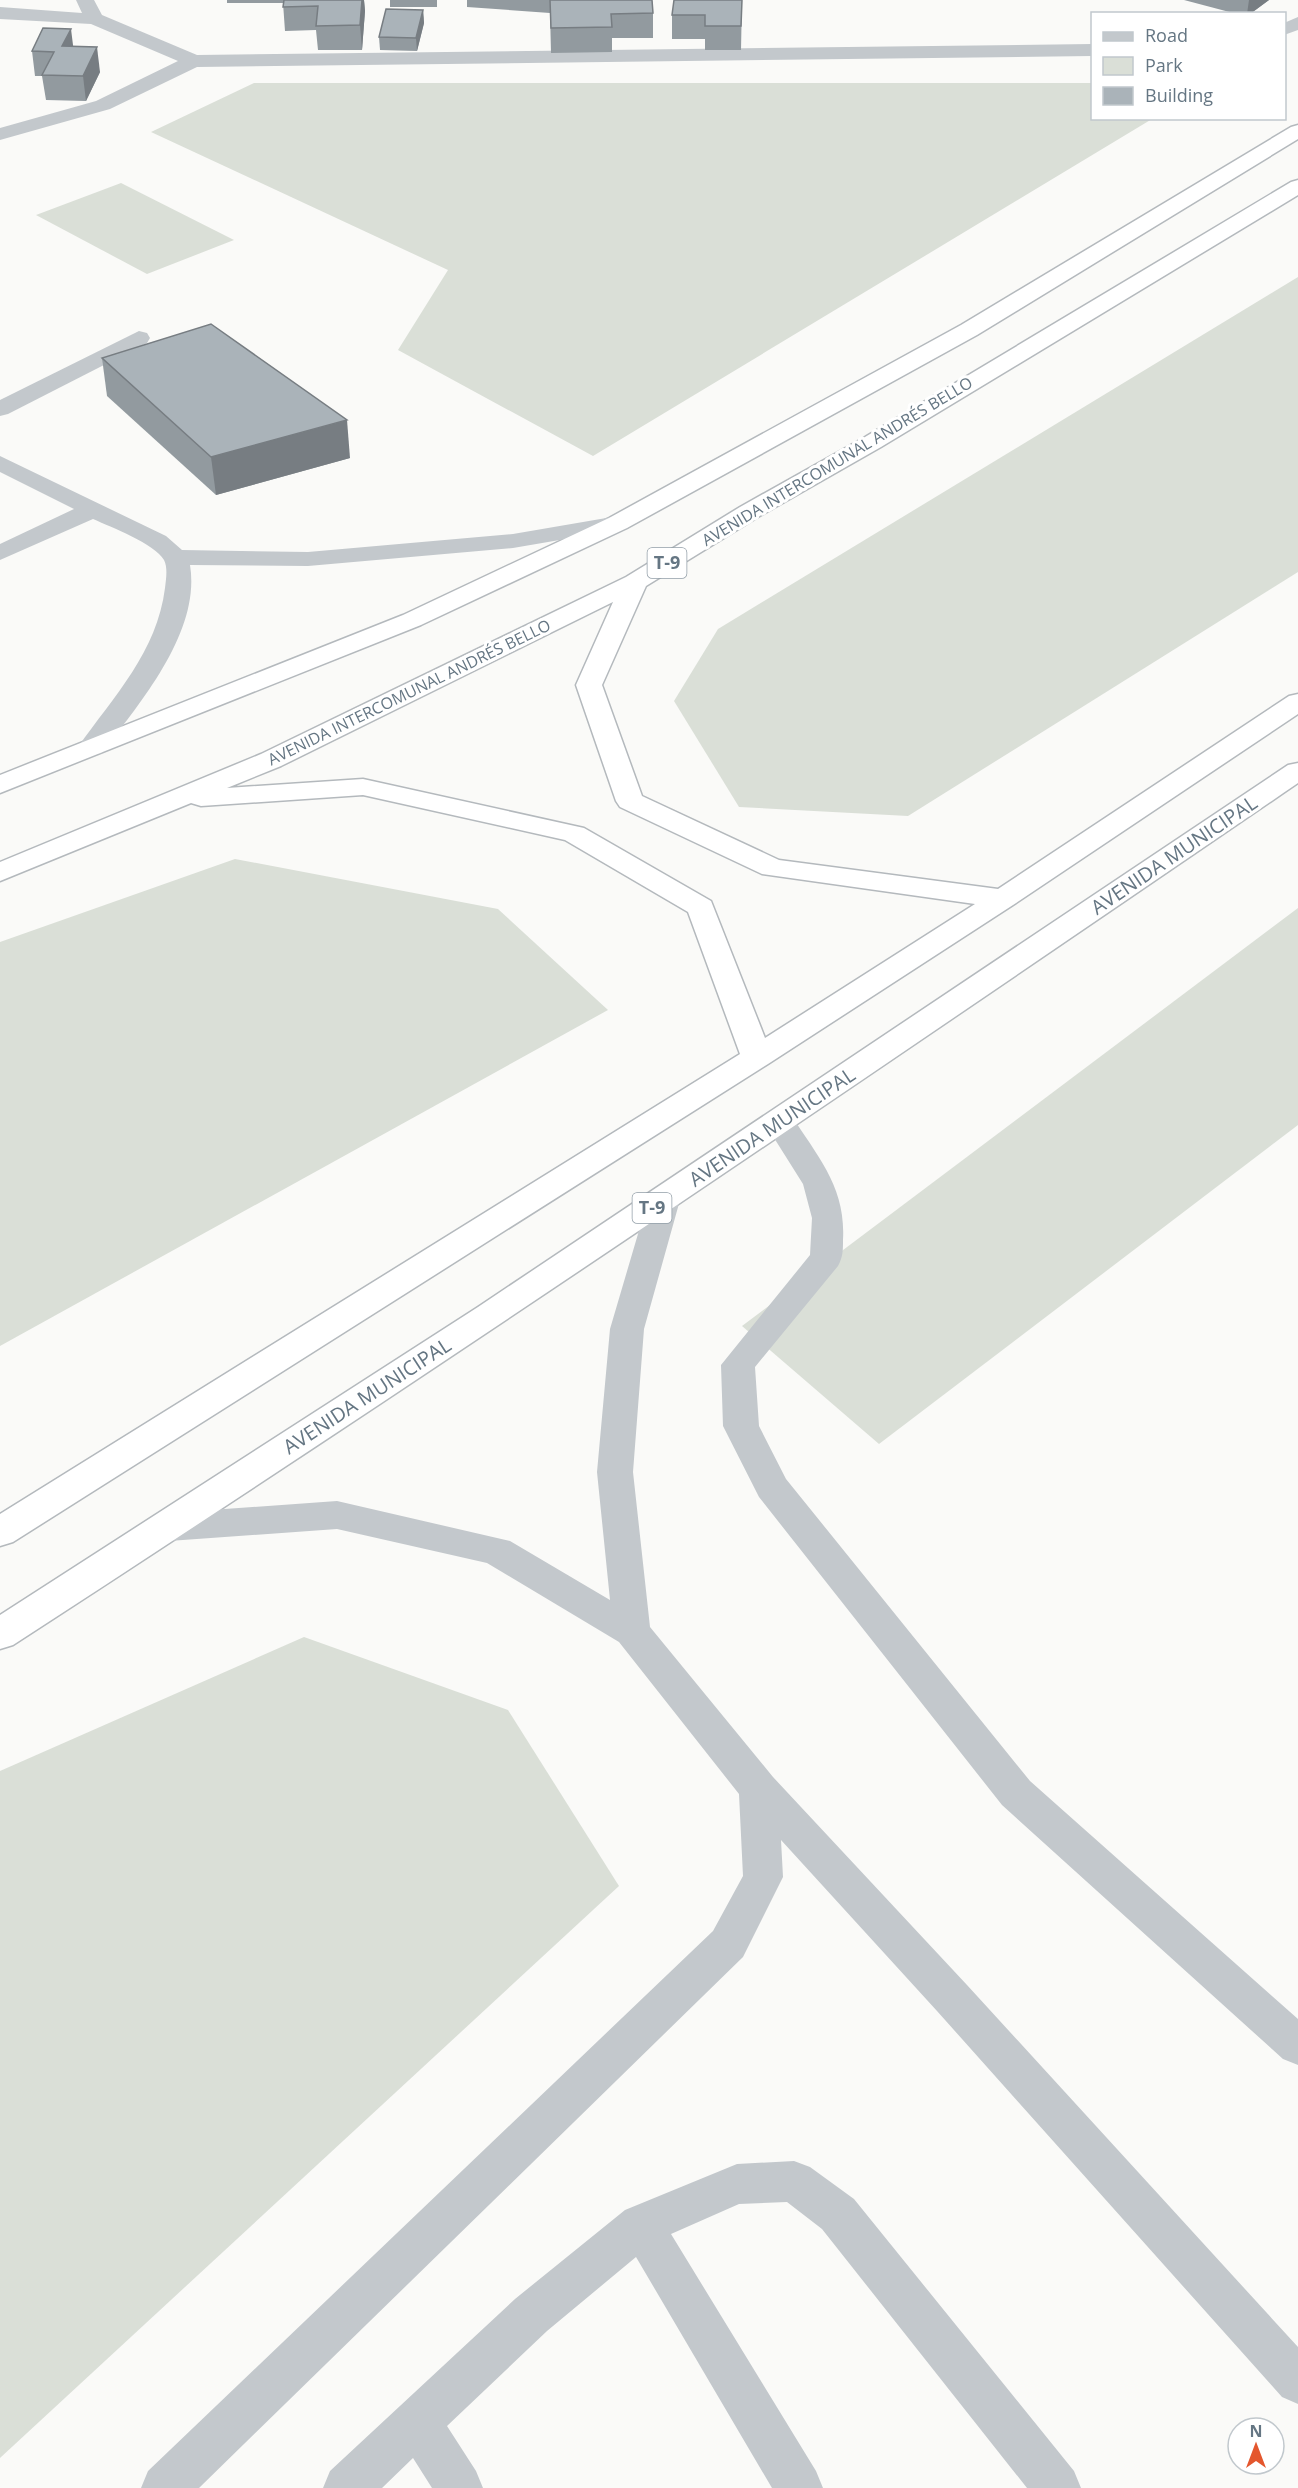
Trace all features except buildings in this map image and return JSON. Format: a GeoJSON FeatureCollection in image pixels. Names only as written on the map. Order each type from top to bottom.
{"type":"FeatureCollection","features":[{"type":"Feature","properties":{"kind":"highway"},"geometry":{"type":"LineString","coordinates":[[0,785],[412,620],[618,523],[969,330],[1298,131]]}},
{"type":"Feature","properties":{"kind":"highway","name":"AVENIDA INTERCOMUNAL ANDRÉS BELLO"},"geometry":{"type":"LineString","coordinates":[[0,872],[271,760],[635,582],[749,512],[873,442],[1048,334],[1298,186]]}},
{"type":"Feature","properties":{"kind":"highway"},"geometry":{"type":"LineString","coordinates":[[635,582],[589,685],[630,801],[772,868],[1002,898]]}},
{"type":"Feature","properties":{"kind":"highway"},"geometry":{"type":"LineString","coordinates":[[0,1532],[757,1057],[1298,702]]}},
{"type":"Feature","properties":{"kind":"highway","name":"AVENIDA MUNICIPAL"},"geometry":{"type":"LineString","coordinates":[[0,1634],[169,1527],[664,1200],[1298,771]]}},
{"type":"Feature","properties":{"kind":"highway"},"geometry":{"type":"LineString","coordinates":[[172,800],[363,787],[574,834],[701,907],[757,1057]]}},
{"type":"Feature","properties":{"kind":"street"},"geometry":{"type":"LineString","coordinates":[[85,0],[94,19]]}},
{"type":"Feature","properties":{"kind":"street"},"geometry":{"type":"LineString","coordinates":[[0,13],[94,19],[194,61],[1091,50]]}},
{"type":"Feature","properties":{"kind":"street"},"geometry":{"type":"LineString","coordinates":[[0,134],[103,105],[194,61]]}},
{"type":"Feature","properties":{"kind":"street"},"geometry":{"type":"LineString","coordinates":[[0,409],[139,338]]}},
{"type":"Feature","properties":{"kind":"street"},"geometry":{"type":"LineString","coordinates":[[3,468],[156,541],[175,557],[179,576],[174,616],[162,648],[141,683],[92,747]]}},
{"type":"Feature","properties":{"kind":"street"},"geometry":{"type":"LineString","coordinates":[[0,553],[92,510]]}},
{"type":"Feature","properties":{"kind":"street"},"geometry":{"type":"LineString","coordinates":[[175,557],[308,559],[513,541],[618,523]]}},
{"type":"Feature","properties":{"kind":"street"},"geometry":{"type":"LineString","coordinates":[[780,1122],[819,1184],[828,1218],[826,1258],[738,1365],[741,1426],[772,1487],[1016,1793],[1298,2046]]}},
{"type":"Feature","properties":{"kind":"street"},"geometry":{"type":"LineString","coordinates":[[632,1631],[615,1472],[627,1329],[664,1200]]}},
{"type":"Feature","properties":{"kind":"street"},"geometry":{"type":"LineString","coordinates":[[169,1527],[337,1515],[497,1551],[632,1631],[759,1790],[952,1998],[1298,2381]]}},
{"type":"Feature","properties":{"kind":"street"},"geometry":{"type":"LineString","coordinates":[[165,2488],[728,1944],[763,1877],[759,1790]]}},
{"type":"Feature","properties":{"kind":"street"},"geometry":{"type":"LineString","coordinates":[[347,2488],[531,2315],[640,2225],[737,2184],[794,2181],[838,2214],[1057,2488]]}},
{"type":"Feature","properties":{"kind":"street"},"geometry":{"type":"LineString","coordinates":[[640,2225],[799,2488]]}},
{"type":"Feature","properties":{"kind":"street"},"geometry":{"type":"LineString","coordinates":[[418,2422],[459,2488]]}},
{"type":"Feature","properties":{"kind":"green space"},"geometry":{"type":"Polygon","coordinates":[[[254,83],[1091,83],[1091,120],[1150,120],[593,456],[398,350],[448,270],[151,132],[254,83]]]}},
{"type":"Feature","properties":{"kind":"green space"},"geometry":{"type":"Polygon","coordinates":[[[121,183],[234,240],[147,274],[36,215],[121,183]]]}},
{"type":"Feature","properties":{"kind":"green space"},"geometry":{"type":"Polygon","coordinates":[[[1298,277],[1298,572],[908,816],[739,807],[674,701],[718,629],[1298,277]]]}},
{"type":"Feature","properties":{"kind":"green space"},"geometry":{"type":"Polygon","coordinates":[[[235,859],[498,909],[608,1010],[0,1346],[0,942],[235,859]]]}},
{"type":"Feature","properties":{"kind":"green space"},"geometry":{"type":"Polygon","coordinates":[[[1298,908],[1298,1125],[879,1444],[742,1326],[1298,908]]]}},
{"type":"Feature","properties":{"kind":"green space"},"geometry":{"type":"Polygon","coordinates":[[[304,1637],[508,1710],[619,1886],[0,2458],[0,1771],[304,1637]]]}}]}
